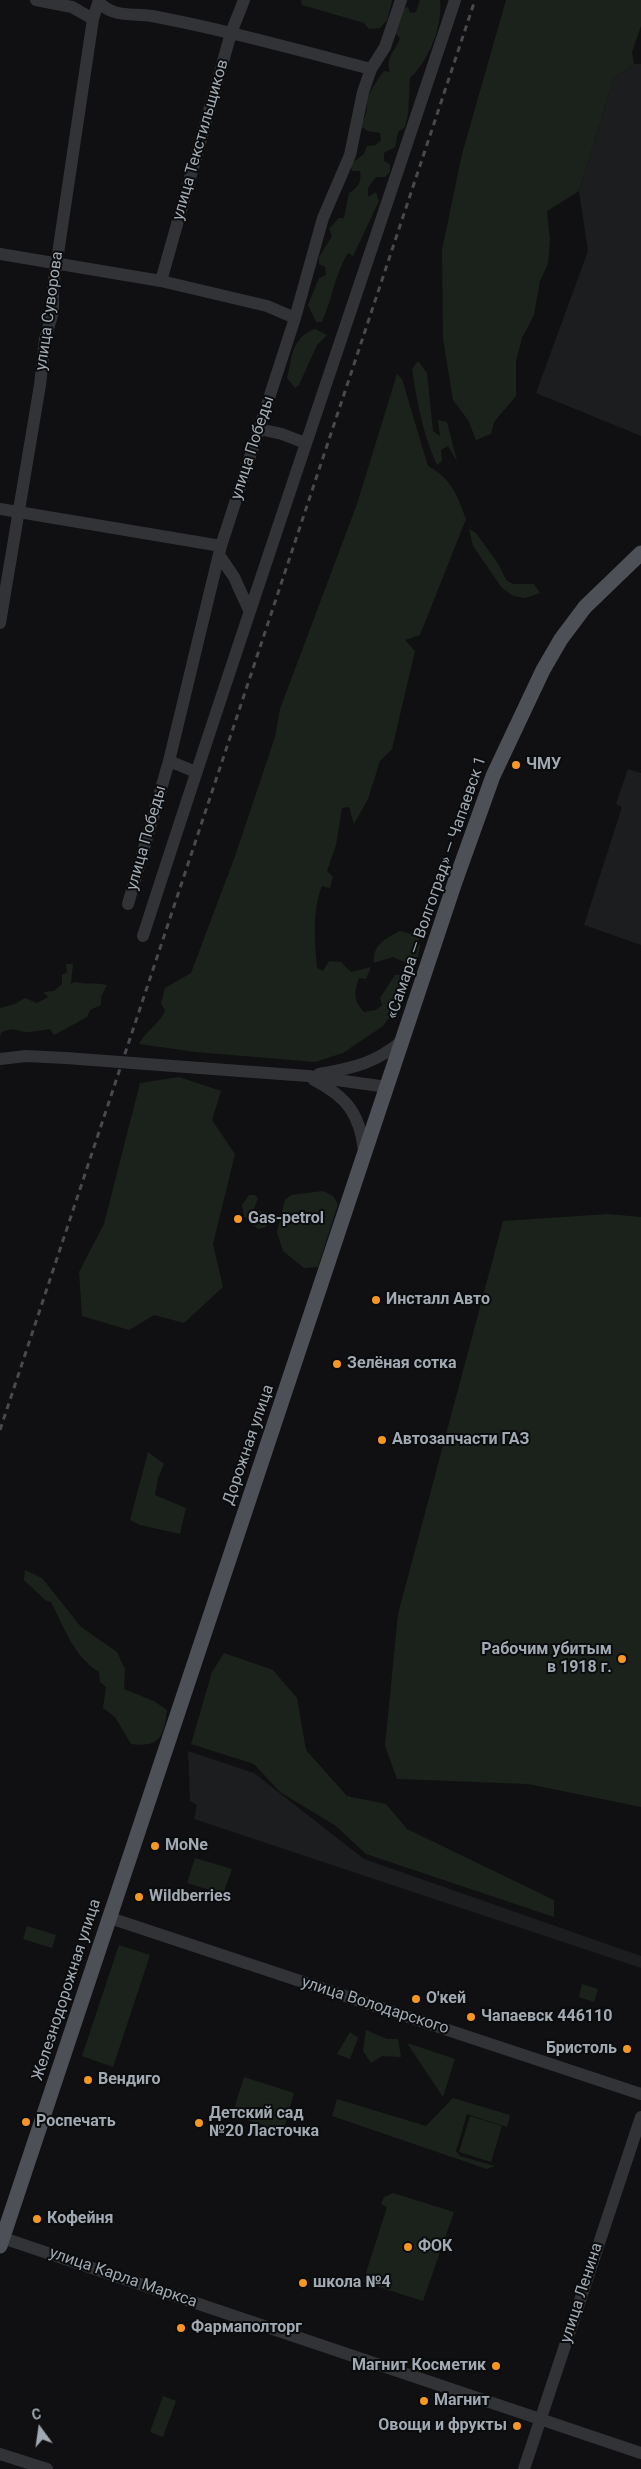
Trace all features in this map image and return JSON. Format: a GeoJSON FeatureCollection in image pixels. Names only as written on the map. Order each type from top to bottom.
{"type":"FeatureCollection","features":[{"type":"Feature","properties":{"kind":"main road","name":"«Самара — Волгоград» — Чапаевск 1"},"geometry":{"type":"LineString","coordinates":[[387,1087],[480,810],[501,757],[533,690],[561,638],[585,607],[641,553]]}},
{"type":"Feature","properties":{"kind":"main road","name":"Дорожная улица"},"geometry":{"type":"LineString","coordinates":[[166,1745],[387,1087]]}},
{"type":"Feature","properties":{"kind":"main road","name":"Железнодорожная улица"},"geometry":{"type":"LineString","coordinates":[[1,2242],[166,1745]]}},
{"type":"Feature","properties":{"kind":"street"},"geometry":{"type":"LineString","coordinates":[[36,0],[72,7],[93,20]]}},
{"type":"Feature","properties":{"kind":"street","name":"улица Текстильщиков"},"geometry":{"type":"LineString","coordinates":[[161,281],[231,33],[244,0]]}},
{"type":"Feature","properties":{"kind":"street","name":"улица Победы"},"geometry":{"type":"LineString","coordinates":[[128,904],[169,761],[220,551],[295,318],[323,218],[350,155],[363,92],[370,69],[385,47],[401,0]]}},
{"type":"Feature","properties":{"kind":"street"},"geometry":{"type":"LineString","coordinates":[[143,936],[249,610],[305,443],[344,336],[455,0]]}},
{"type":"Feature","properties":{"kind":"street"},"geometry":{"type":"LineString","coordinates":[[99,1],[106,10],[124,14],[144,15],[231,33],[370,69]]}},
{"type":"Feature","properties":{"kind":"street","name":"улица Суворова"},"geometry":{"type":"LineString","coordinates":[[0,623],[40,386],[45,339],[53,312],[53,287],[93,20],[99,1]]}},
{"type":"Feature","properties":{"kind":"street"},"geometry":{"type":"LineString","coordinates":[[0,254],[57,262],[161,281],[267,306],[295,318]]}},
{"type":"Feature","properties":{"kind":"street"},"geometry":{"type":"LineString","coordinates":[[259,429],[282,434],[305,443]]}},
{"type":"Feature","properties":{"kind":"street"},"geometry":{"type":"LineString","coordinates":[[0,509],[19,510],[220,551],[249,610]]}},
{"type":"Feature","properties":{"kind":"street"},"geometry":{"type":"LineString","coordinates":[[169,761],[196,772]]}},
{"type":"Feature","properties":{"kind":"street"},"geometry":{"type":"LineString","coordinates":[[308,1076],[347,1069],[371,1062],[387,1054],[403,1040]]}},
{"type":"Feature","properties":{"kind":"street"},"geometry":{"type":"LineString","coordinates":[[0,1059],[26,1056],[66,1058],[308,1076],[387,1087]]}},
{"type":"Feature","properties":{"kind":"street"},"geometry":{"type":"LineString","coordinates":[[308,1076],[331,1089],[346,1102],[357,1118],[362,1134],[365,1156]]}},
{"type":"Feature","properties":{"kind":"street","name":"улица Володарского"},"geometry":{"type":"LineString","coordinates":[[110,1918],[641,2094]]}},
{"type":"Feature","properties":{"kind":"street","name":"улица Ленина"},"geometry":{"type":"LineString","coordinates":[[524,2469],[641,2118]]}},
{"type":"Feature","properties":{"kind":"street","name":"улица Карла Маркса"},"geometry":{"type":"LineString","coordinates":[[1,2242],[541,2418],[641,2453]]}},
{"type":"Feature","properties":{"kind":"street"},"geometry":{"type":"LineString","coordinates":[[0,2454],[47,2469]]}},
{"type":"Feature","properties":{"kind":"shaded area"},"geometry":{"type":"Polygon","coordinates":[[[301,0],[392,1],[387,20],[380,28],[369,29],[364,23],[302,5],[301,0]]]}},
{"type":"Feature","properties":{"kind":"shaded area"},"geometry":{"type":"Polygon","coordinates":[[[420,0],[440,0],[437,31],[429,52],[417,71],[410,78],[408,114],[405,127],[398,132],[395,147],[384,153],[384,161],[390,164],[390,172],[385,177],[376,177],[368,188],[368,197],[376,192],[379,201],[353,256],[348,253],[344,261],[322,322],[316,322],[308,305],[319,278],[326,275],[325,267],[319,264],[319,257],[332,236],[329,229],[339,218],[344,218],[349,193],[355,189],[360,181],[360,171],[353,171],[349,165],[364,154],[367,146],[376,145],[381,140],[380,133],[368,131],[360,126],[366,113],[367,99],[384,71],[390,72],[389,62],[400,38],[396,34],[404,8],[408,7],[410,13],[416,12],[420,0]]]}},
{"type":"Feature","properties":{"kind":"shaded area"},"geometry":{"type":"Polygon","coordinates":[[[506,0],[641,0],[641,26],[632,52],[634,64],[614,78],[579,191],[547,211],[550,240],[548,264],[540,281],[534,315],[522,338],[516,361],[516,396],[494,422],[491,434],[476,440],[468,420],[453,400],[443,339],[442,250],[462,154],[506,0]]]}},
{"type":"Feature","properties":{"kind":"shaded area"},"geometry":{"type":"Polygon","coordinates":[[[634,64],[641,64],[641,436],[536,393],[588,251],[579,191],[614,78],[634,64]]]}},
{"type":"Feature","properties":{"kind":"shaded area"},"geometry":{"type":"Polygon","coordinates":[[[315,329],[327,335],[317,345],[299,385],[295,388],[287,378],[294,348],[301,337],[315,329]]]}},
{"type":"Feature","properties":{"kind":"shaded area"},"geometry":{"type":"Polygon","coordinates":[[[418,361],[427,373],[433,431],[440,436],[438,420],[447,422],[457,461],[448,446],[441,450],[442,461],[437,465],[432,454],[421,418],[412,369],[418,361]]]}},
{"type":"Feature","properties":{"kind":"shaded area"},"geometry":{"type":"Polygon","coordinates":[[[397,374],[402,379],[428,466],[443,476],[453,488],[466,519],[420,635],[405,640],[415,651],[392,749],[380,761],[368,799],[354,824],[349,807],[342,808],[336,845],[327,871],[333,877],[330,888],[322,886],[319,895],[315,916],[315,937],[317,968],[323,971],[329,961],[341,962],[351,972],[371,967],[366,979],[359,978],[356,988],[356,1000],[364,1012],[376,1010],[382,1005],[380,998],[395,975],[406,974],[407,982],[400,984],[399,990],[403,999],[383,1026],[343,1053],[315,1062],[196,1052],[139,1044],[165,1011],[161,1003],[165,988],[191,973],[234,859],[275,737],[280,709],[357,504],[397,374]]]}},
{"type":"Feature","properties":{"kind":"shaded area"},"geometry":{"type":"Polygon","coordinates":[[[469,529],[476,533],[499,565],[506,580],[513,584],[534,584],[540,593],[525,598],[513,596],[502,588],[473,546],[469,529]]]}},
{"type":"Feature","properties":{"kind":"shaded area"},"geometry":{"type":"Polygon","coordinates":[[[628,769],[641,773],[641,945],[584,925],[622,807],[616,804],[628,769]]]}},
{"type":"Feature","properties":{"kind":"shaded area"},"geometry":{"type":"Polygon","coordinates":[[[400,931],[418,936],[420,946],[418,957],[409,964],[393,957],[374,963],[375,951],[381,943],[400,931]]]}},
{"type":"Feature","properties":{"kind":"shaded area"},"geometry":{"type":"Polygon","coordinates":[[[66,964],[73,964],[71,984],[75,982],[107,985],[101,997],[101,1005],[90,1010],[87,1017],[54,1035],[50,1029],[25,1032],[10,1030],[1,1033],[0,1038],[0,1008],[15,1004],[25,998],[37,1003],[48,997],[43,992],[54,991],[62,984],[62,975],[67,972],[66,964]]]}},
{"type":"Feature","properties":{"kind":"shaded area"},"geometry":{"type":"Polygon","coordinates":[[[179,1077],[221,1091],[212,1120],[235,1154],[213,1244],[223,1287],[184,1323],[154,1315],[129,1330],[82,1316],[79,1272],[104,1224],[140,1083],[179,1077]]]}},
{"type":"Feature","properties":{"kind":"shaded area"},"geometry":{"type":"Polygon","coordinates":[[[323,1191],[333,1196],[338,1204],[318,1267],[304,1268],[283,1251],[277,1232],[285,1200],[291,1195],[323,1191]]]}},
{"type":"Feature","properties":{"kind":"shaded area"},"geometry":{"type":"Polygon","coordinates":[[[249,1195],[255,1195],[258,1198],[254,1209],[269,1214],[266,1227],[258,1229],[244,1216],[242,1205],[249,1195]]]}},
{"type":"Feature","properties":{"kind":"shaded area"},"geometry":{"type":"Polygon","coordinates":[[[608,1214],[641,1217],[641,1807],[528,1784],[397,1779],[385,1746],[398,1614],[503,1221],[608,1214]]]}},
{"type":"Feature","properties":{"kind":"shaded area"},"geometry":{"type":"Polygon","coordinates":[[[148,1452],[164,1464],[158,1478],[155,1495],[186,1508],[180,1534],[140,1525],[130,1520],[148,1452]]]}},
{"type":"Feature","properties":{"kind":"shaded area"},"geometry":{"type":"Polygon","coordinates":[[[25,1570],[42,1578],[81,1627],[117,1652],[125,1669],[124,1689],[154,1701],[167,1710],[162,1733],[155,1742],[141,1745],[131,1744],[115,1717],[103,1708],[106,1687],[100,1682],[99,1672],[90,1666],[76,1650],[51,1602],[45,1600],[24,1580],[25,1570]]]}},
{"type":"Feature","properties":{"kind":"shaded area"},"geometry":{"type":"Polygon","coordinates":[[[224,1653],[273,1670],[297,1698],[306,1750],[347,1796],[386,1804],[407,1829],[554,1900],[554,1917],[366,1854],[336,1826],[280,1792],[254,1764],[191,1744],[212,1672],[224,1653]]]}},
{"type":"Feature","properties":{"kind":"shaded area"},"geometry":{"type":"Polygon","coordinates":[[[188,1751],[254,1773],[364,1859],[641,1956],[641,1968],[194,1819],[197,1805],[190,1801],[188,1751]]]}},
{"type":"Feature","properties":{"kind":"shaded area"},"geometry":{"type":"Polygon","coordinates":[[[195,1858],[232,1869],[223,1894],[187,1883],[195,1858]]]}},
{"type":"Feature","properties":{"kind":"shaded area"},"geometry":{"type":"Polygon","coordinates":[[[27,1926],[56,1935],[52,1948],[23,1939],[27,1926]]]}},
{"type":"Feature","properties":{"kind":"shaded area"},"geometry":{"type":"Polygon","coordinates":[[[119,1945],[150,1955],[113,2067],[82,2056],[119,1945]]]}},
{"type":"Feature","properties":{"kind":"shaded area"},"geometry":{"type":"Polygon","coordinates":[[[582,1984],[598,1989],[594,2002],[579,1997],[582,1984]]]}},
{"type":"Feature","properties":{"kind":"shaded area"},"geometry":{"type":"Polygon","coordinates":[[[366,2030],[387,2039],[398,2039],[401,2057],[382,2056],[371,2063],[363,2051],[366,2030]]]}},
{"type":"Feature","properties":{"kind":"shaded area"},"geometry":{"type":"Polygon","coordinates":[[[350,2032],[358,2038],[350,2059],[337,2054],[350,2032]]]}},
{"type":"Feature","properties":{"kind":"shaded area"},"geometry":{"type":"Polygon","coordinates":[[[407,2043],[455,2059],[443,2097],[407,2043]]]}},
{"type":"Feature","properties":{"kind":"shaded area"},"geometry":{"type":"Polygon","coordinates":[[[244,2077],[294,2093],[283,2132],[232,2115],[244,2077]]]}},
{"type":"Feature","properties":{"kind":"shaded area"},"geometry":{"type":"Polygon","coordinates":[[[453,2098],[510,2115],[507,2127],[467,2114],[456,2151],[460,2156],[495,2166],[487,2169],[332,2116],[337,2099],[426,2126],[453,2098]]]}},
{"type":"Feature","properties":{"kind":"shaded area"},"geometry":{"type":"Polygon","coordinates":[[[470,2116],[502,2126],[491,2162],[459,2152],[470,2116]]]}},
{"type":"Feature","properties":{"kind":"shaded area","name":"ФОК"},"geometry":{"type":"Polygon","coordinates":[[[393,2193],[454,2212],[423,2301],[363,2282],[387,2207],[381,2204],[384,2197],[393,2193]]]}},
{"type":"Feature","properties":{"kind":"shaded area"},"geometry":{"type":"Polygon","coordinates":[[[163,2396],[176,2401],[163,2437],[150,2432],[163,2396]]]}},
{"type":"Feature","properties":{"kind":"railway"},"geometry":{"type":"LineString","coordinates":[[0,1430],[475,0]]}},
{"type":"Feature","properties":{"kind":"place","name":"ЧМУ"},"geometry":{"type":"Point","coordinates":[516,765]}},
{"type":"Feature","properties":{"kind":"place","name":"Gas-petrol"},"geometry":{"type":"Point","coordinates":[238,1219]}},
{"type":"Feature","properties":{"kind":"place","name":"Инсталл Авто"},"geometry":{"type":"Point","coordinates":[376,1300]}},
{"type":"Feature","properties":{"kind":"place","name":"Зелёная сотка"},"geometry":{"type":"Point","coordinates":[337,1364]}},
{"type":"Feature","properties":{"kind":"place","name":"Автозапчасти ГАЗ"},"geometry":{"type":"Point","coordinates":[382,1440]}},
{"type":"Feature","properties":{"kind":"place","name":"Рабочим убитым в 1918 г."},"geometry":{"type":"Point","coordinates":[622,1659]}},
{"type":"Feature","properties":{"kind":"place","name":"MoNe"},"geometry":{"type":"Point","coordinates":[155,1846]}},
{"type":"Feature","properties":{"kind":"place","name":"Wildberries"},"geometry":{"type":"Point","coordinates":[139,1897]}},
{"type":"Feature","properties":{"kind":"place","name":"О'кей"},"geometry":{"type":"Point","coordinates":[416,1999]}},
{"type":"Feature","properties":{"kind":"place","name":"Чапаевск 446110"},"geometry":{"type":"Point","coordinates":[471,2017]}},
{"type":"Feature","properties":{"kind":"place","name":"Бристоль"},"geometry":{"type":"Point","coordinates":[627,2049]}},
{"type":"Feature","properties":{"kind":"place","name":"Вендиго"},"geometry":{"type":"Point","coordinates":[88,2080]}},
{"type":"Feature","properties":{"kind":"place","name":"Роспечать"},"geometry":{"type":"Point","coordinates":[26,2122]}},
{"type":"Feature","properties":{"kind":"place","name":"Детский сад №20 Ласточка"},"geometry":{"type":"Point","coordinates":[199,2123]}},
{"type":"Feature","properties":{"kind":"place","name":"Кофейня"},"geometry":{"type":"Point","coordinates":[37,2219]}},
{"type":"Feature","properties":{"kind":"place","name":"ФОК"},"geometry":{"type":"Point","coordinates":[408,2247]}},
{"type":"Feature","properties":{"kind":"place","name":"школа №4"},"geometry":{"type":"Point","coordinates":[303,2283]}},
{"type":"Feature","properties":{"kind":"place","name":"Фармаполторг"},"geometry":{"type":"Point","coordinates":[181,2328]}},
{"type":"Feature","properties":{"kind":"place","name":"Магнит Косметик"},"geometry":{"type":"Point","coordinates":[496,2366]}},
{"type":"Feature","properties":{"kind":"place","name":"Магнит"},"geometry":{"type":"Point","coordinates":[424,2401]}},
{"type":"Feature","properties":{"kind":"place","name":"Овощи и фрукты"},"geometry":{"type":"Point","coordinates":[517,2426]}}]}
